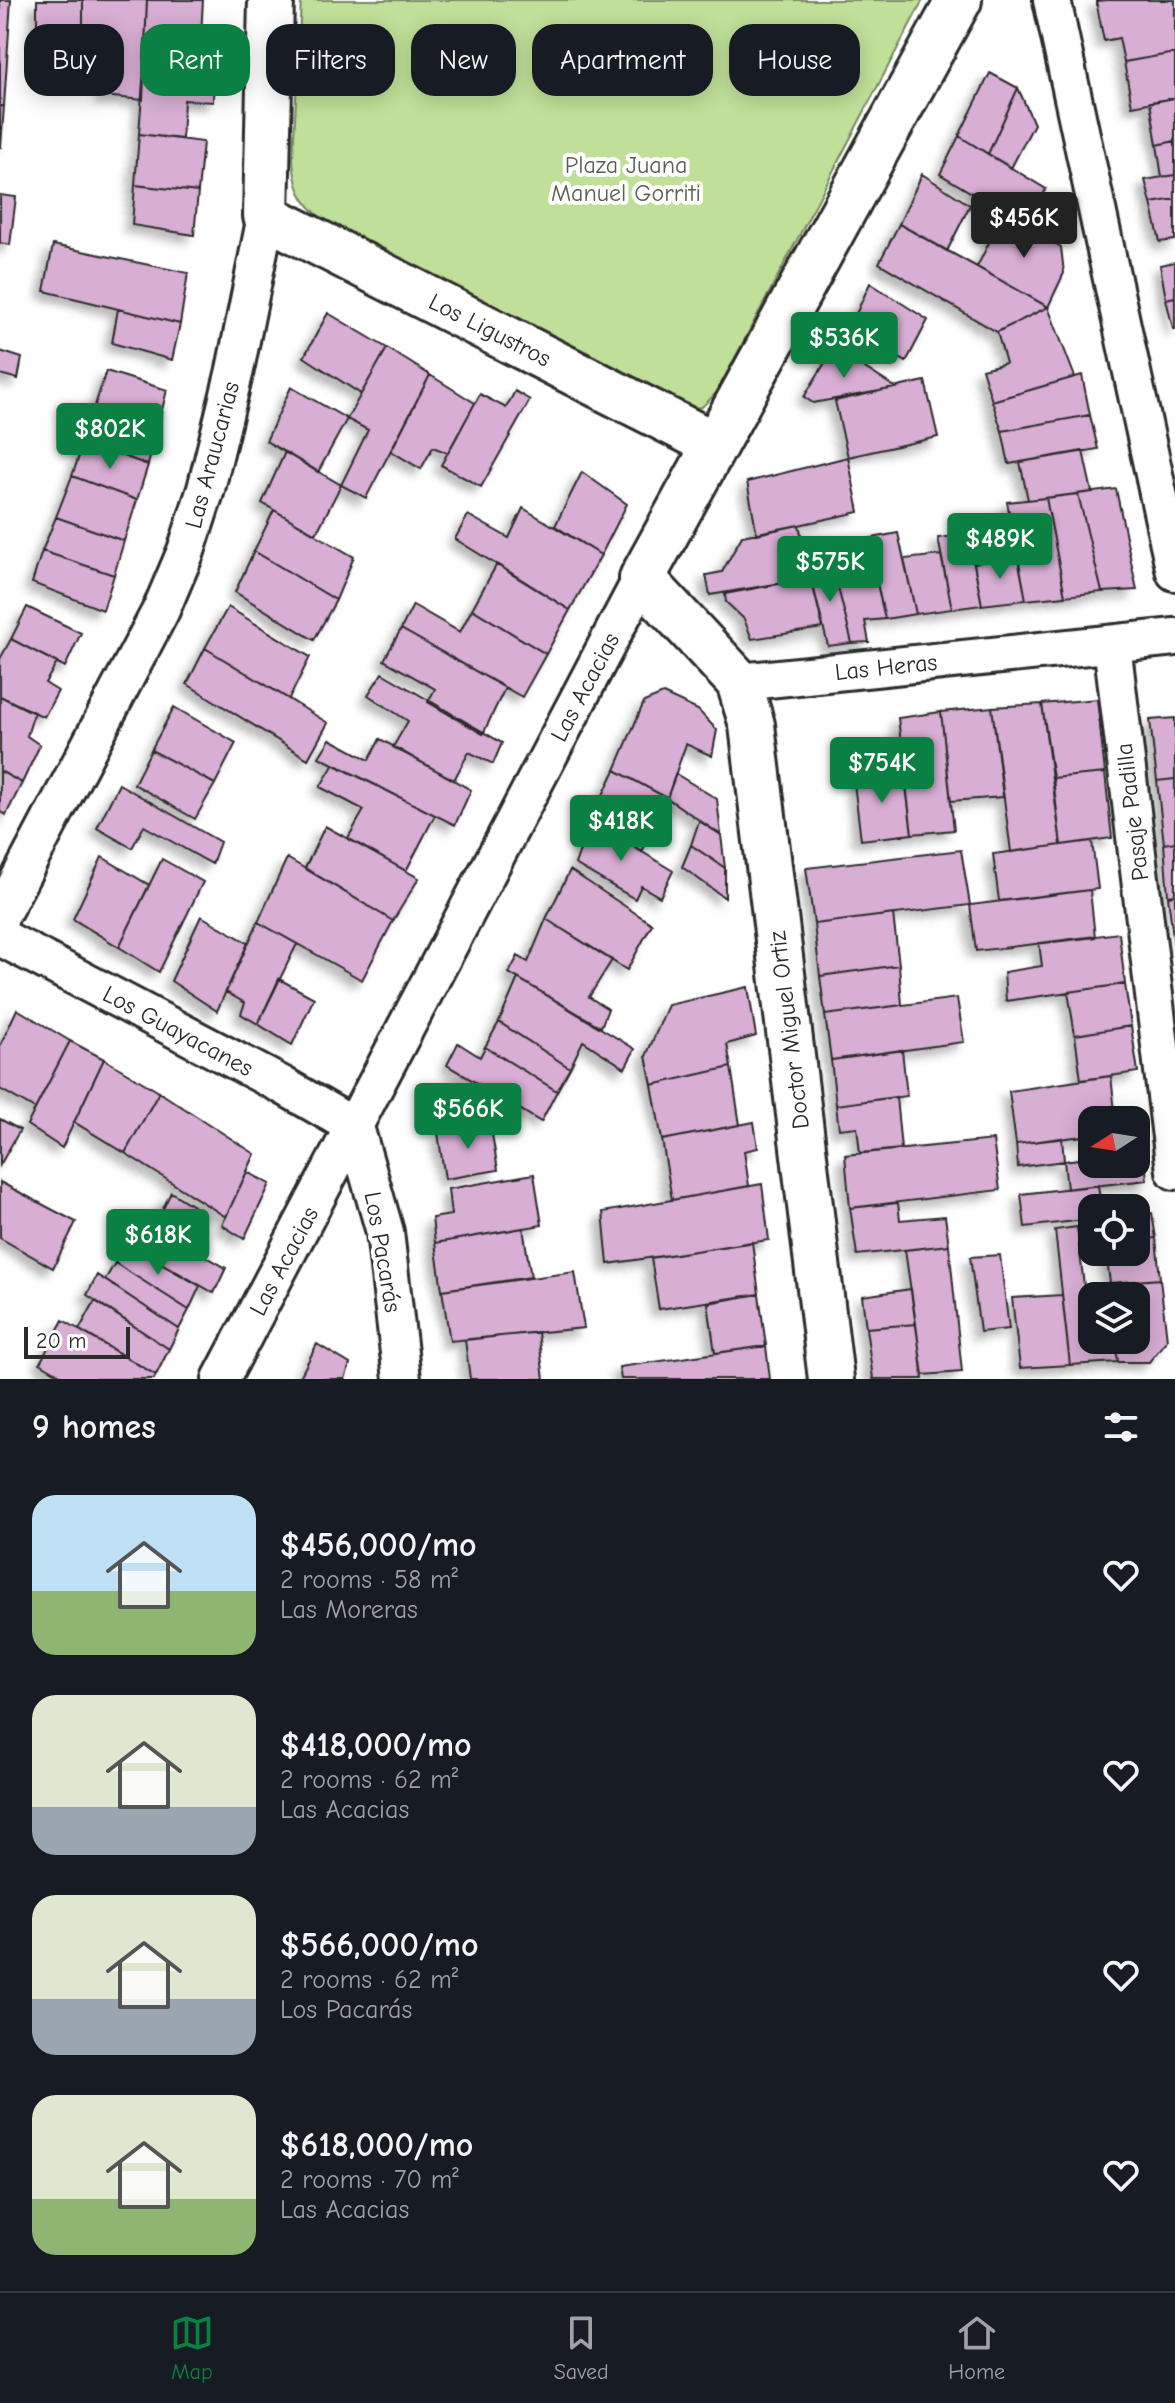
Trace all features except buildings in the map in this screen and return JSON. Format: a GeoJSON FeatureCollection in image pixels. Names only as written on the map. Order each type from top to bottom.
{"type":"FeatureCollection","features":[{"type":"Feature","properties":{"kind":"street","name":"Las Araucarias"},"geometry":{"type":"LineString","coordinates":[[0,916],[161,610],[186,551],[206,489],[235,370],[266,216],[271,0]]}},
{"type":"Feature","properties":{"kind":"street","name":"Las Acacias"},"geometry":{"type":"LineString","coordinates":[[221,1379],[642,578],[959,0]]}},
{"type":"Feature","properties":{"kind":"street"},"geometry":{"type":"LineString","coordinates":[[1052,0],[1175,572]]}},
{"type":"Feature","properties":{"kind":"street","name":"Los Ligustros"},"geometry":{"type":"LineString","coordinates":[[266,216],[714,444]]}},
{"type":"Feature","properties":{"kind":"street"},"geometry":{"type":"LineString","coordinates":[[642,578],[739,682]]}},
{"type":"Feature","properties":{"kind":"street","name":"Las Heras"},"geometry":{"type":"LineString","coordinates":[[739,682],[1175,637]]}},
{"type":"Feature","properties":{"kind":"street","name":"Pasaje Padilla"},"geometry":{"type":"LineString","coordinates":[[1112,644],[1175,1171]]}},
{"type":"Feature","properties":{"kind":"street","name":"Doctor Miguel Ortiz"},"geometry":{"type":"LineString","coordinates":[[739,682],[752,725],[831,1379]]}},
{"type":"Feature","properties":{"kind":"street","name":"Los Guayacanes"},"geometry":{"type":"LineString","coordinates":[[0,937],[282,1085],[355,1127]]}},
{"type":"Feature","properties":{"kind":"street","name":"Los Pacarás"},"geometry":{"type":"LineString","coordinates":[[355,1127],[385,1232],[402,1379]]}},
{"type":"Feature","properties":{"kind":"green space","name":"Plaza Juana Manuel Gorriti"},"geometry":{"type":"Polygon","coordinates":[[[301,0],[923,0],[717,392],[702,407],[681,409],[323,219],[309,206],[295,176],[296,96],[395,96],[395,24],[300,24],[301,0]]]}}]}
